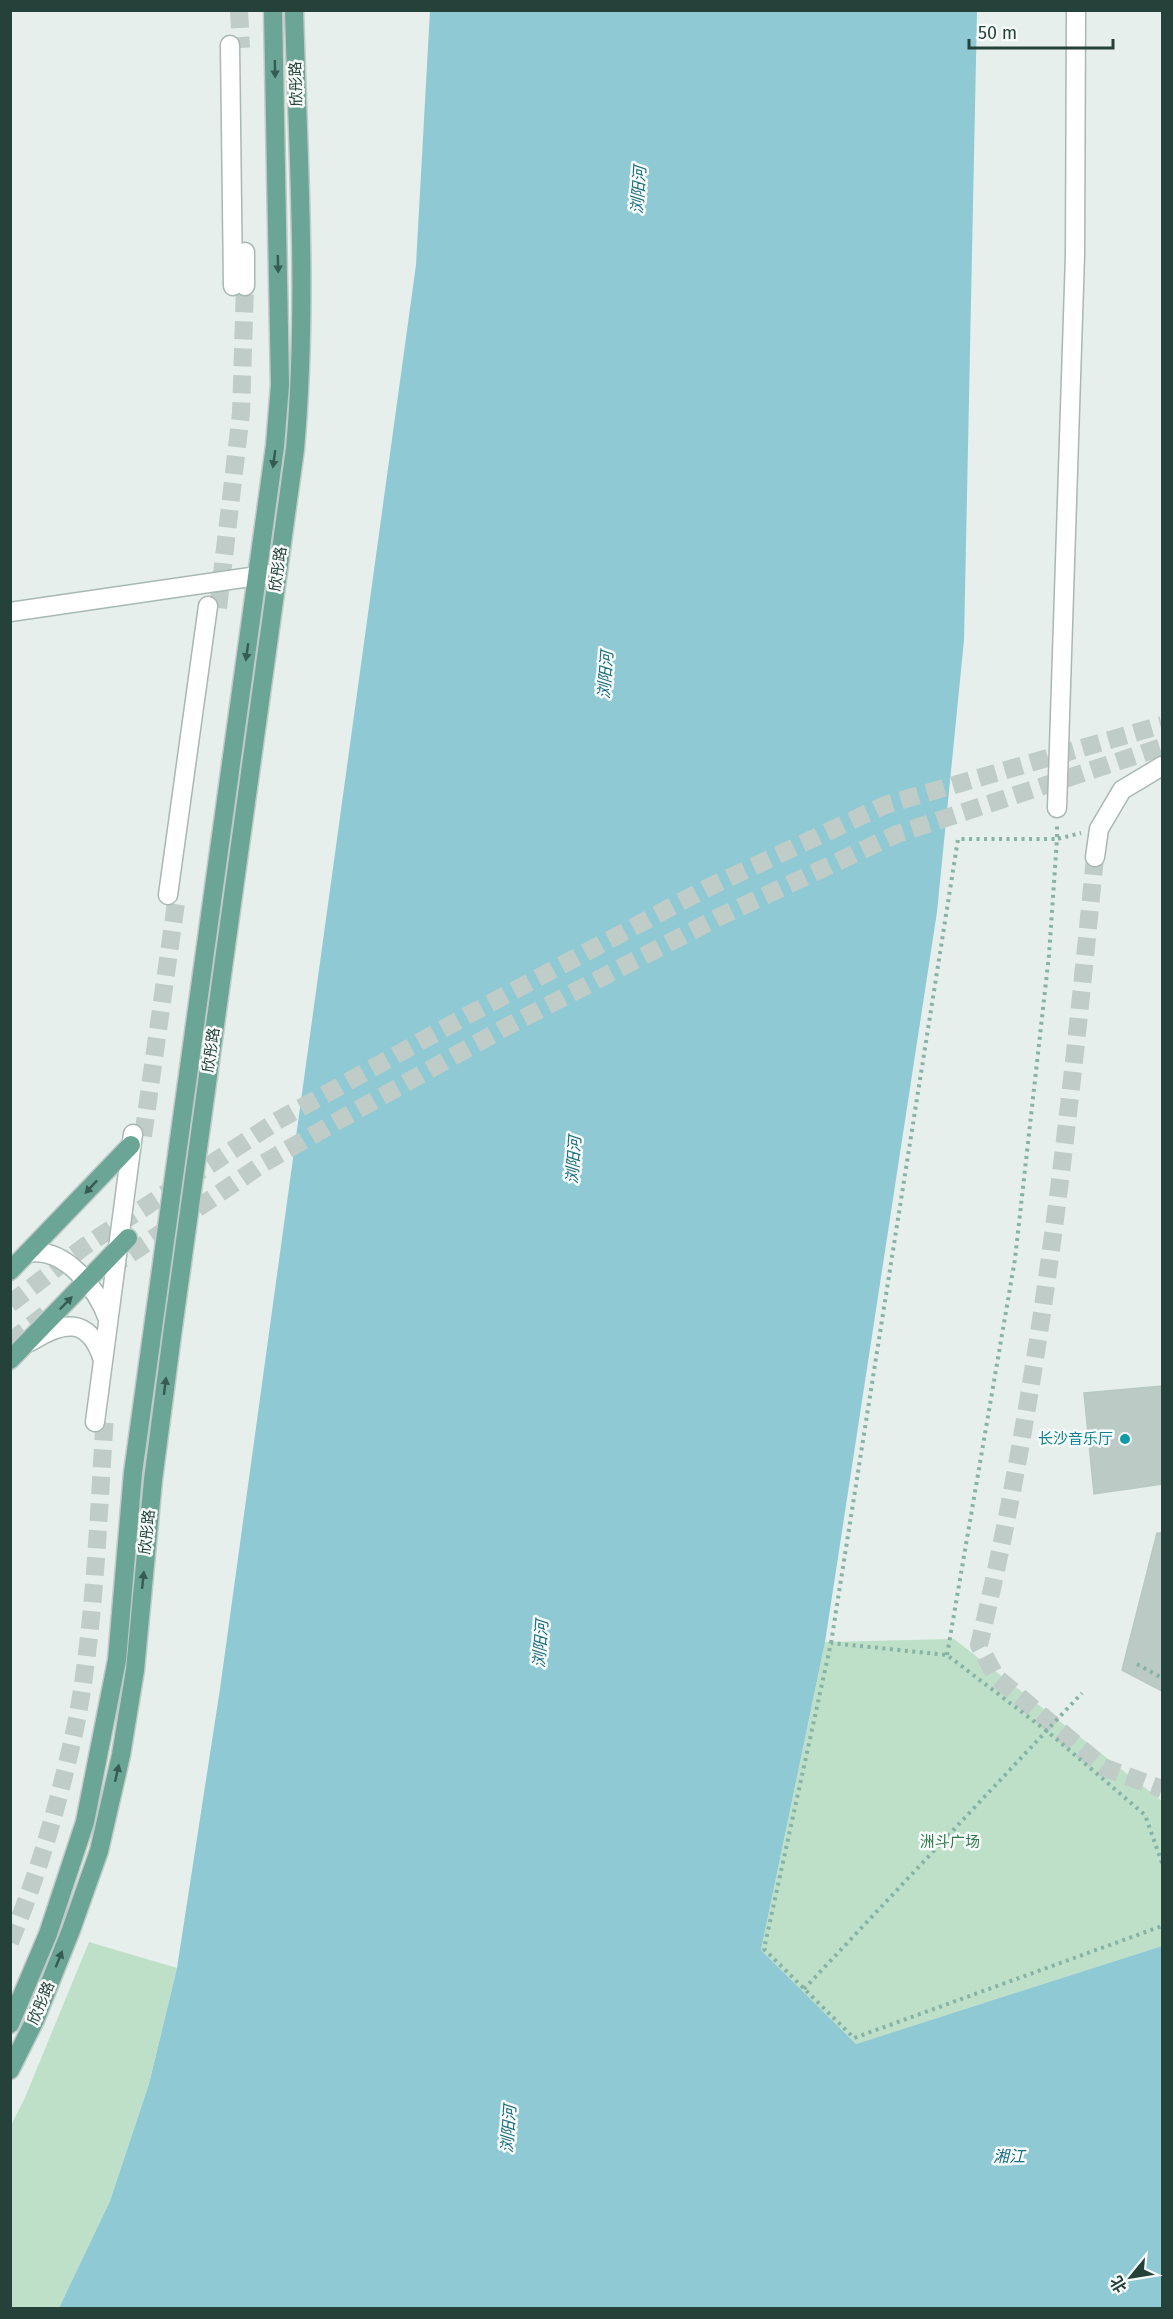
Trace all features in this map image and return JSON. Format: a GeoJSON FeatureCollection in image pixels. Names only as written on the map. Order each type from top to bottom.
{"type":"FeatureCollection","features":[{"type":"Feature","properties":{"kind":"main road","name":"欣彤路"},"geometry":{"type":"LineString","coordinates":[[10,2024],[48,1934],[81,1833],[101,1748],[117,1660],[133,1473],[257,582],[280,385],[273,10]]}},
{"type":"Feature","properties":{"kind":"main road","name":"欣彤路"},"geometry":{"type":"LineString","coordinates":[[10,2070],[59,1960],[95,1863],[121,1755],[135,1670],[153,1480],[170,1346],[277,579],[300,386],[301,254],[294,10]]}},
{"type":"Feature","properties":{"kind":"main road"},"geometry":{"type":"LineString","coordinates":[[10,1271],[136,1139]]}},
{"type":"Feature","properties":{"kind":"main road"},"geometry":{"type":"LineString","coordinates":[[17,1353],[123,1244]]}},
{"type":"Feature","properties":{"kind":"street"},"geometry":{"type":"LineString","coordinates":[[1057,808],[1075,255],[1076,10]]}},
{"type":"Feature","properties":{"kind":"street"},"geometry":{"type":"LineString","coordinates":[[236,46],[239,286]]}},
{"type":"Feature","properties":{"kind":"street"},"geometry":{"type":"LineString","coordinates":[[10,622],[277,579]]}},
{"type":"Feature","properties":{"kind":"street"},"geometry":{"type":"LineString","coordinates":[[10,612],[257,582]]}},
{"type":"Feature","properties":{"kind":"street"},"geometry":{"type":"LineString","coordinates":[[172,896],[213,607]]}},
{"type":"Feature","properties":{"kind":"street"},"geometry":{"type":"LineString","coordinates":[[1095,857],[1099,829],[1122,790],[1162,766]]}},
{"type":"Feature","properties":{"kind":"street"},"geometry":{"type":"LineString","coordinates":[[100,1419],[136,1139]]}},
{"type":"Feature","properties":{"kind":"street"},"geometry":{"type":"LineString","coordinates":[[108,1355],[108,1319],[123,1244]]}},
{"type":"Feature","properties":{"kind":"street"},"geometry":{"type":"LineString","coordinates":[[28,1253],[48,1252],[86,1282],[101,1301],[108,1319]]}},
{"type":"Feature","properties":{"kind":"street"},"geometry":{"type":"LineString","coordinates":[[17,1353],[56,1329],[69,1326],[82,1328],[108,1355]]}},
{"type":"Feature","properties":{"kind":"path"},"geometry":{"type":"LineString","coordinates":[[947,1655],[1015,1259],[1049,955],[1057,808]]}},
{"type":"Feature","properties":{"kind":"path"},"geometry":{"type":"LineString","coordinates":[[1099,829],[1057,840],[958,839],[831,1643],[764,1949],[855,2038],[1162,1926]]}},
{"type":"Feature","properties":{"kind":"path"},"geometry":{"type":"LineString","coordinates":[[831,1643],[947,1655],[1048,1732],[1145,1815],[1162,1863]]}},
{"type":"Feature","properties":{"kind":"path"},"geometry":{"type":"LineString","coordinates":[[1137,1664],[1162,1677]]}},
{"type":"Feature","properties":{"kind":"path"},"geometry":{"type":"LineString","coordinates":[[804,1989],[1048,1732],[1082,1693]]}},
{"type":"Feature","properties":{"kind":"green space","name":"洲斗广场"},"geometry":{"type":"Polygon","coordinates":[[[954,1639],[1162,1801],[1162,1946],[856,2044],[761,1950],[825,1642],[954,1639]]]}},
{"type":"Feature","properties":{"kind":"green space"},"geometry":{"type":"Polygon","coordinates":[[[89,1942],[177,1968],[149,2084],[110,2201],[59,2308],[11,2308],[11,2125],[24,2100],[89,1942]]]}},
{"type":"Feature","properties":{"kind":"water"},"geometry":{"type":"Polygon","coordinates":[[[430,11],[977,11],[964,640],[937,912],[825,1642],[761,1950],[856,2044],[1162,1946],[1162,2308],[59,2308],[110,2201],[149,2084],[177,1968],[220,1689],[416,265],[430,11]]]}},
{"type":"Feature","properties":{"kind":"building","name":"长沙音乐厅"},"geometry":{"type":"Polygon","coordinates":[[[1162,1386],[1162,1484],[1094,1494],[1084,1393],[1162,1386]]]}},
{"type":"Feature","properties":{"kind":"building"},"geometry":{"type":"Polygon","coordinates":[[[1157,1533],[1162,1533],[1162,1691],[1122,1670],[1157,1533]]]}},
{"type":"Feature","properties":{"kind":"tunnel"},"geometry":{"type":"LineString","coordinates":[[239,10],[241,48]]}},
{"type":"Feature","properties":{"kind":"tunnel"},"geometry":{"type":"LineString","coordinates":[[218,608],[241,413],[245,286]]}},
{"type":"Feature","properties":{"kind":"tunnel"},"geometry":{"type":"LineString","coordinates":[[10,1304],[85,1246],[277,1121],[470,1014],[705,889],[885,805],[1162,725]]}},
{"type":"Feature","properties":{"kind":"tunnel"},"geometry":{"type":"LineString","coordinates":[[108,1269],[264,1163],[506,1027],[719,917],[897,834],[1162,747]]}},
{"type":"Feature","properties":{"kind":"tunnel"},"geometry":{"type":"LineString","coordinates":[[1095,857],[1075,1055],[1036,1352],[1001,1548],[979,1645],[996,1677],[1103,1767],[1162,1789]]}},
{"type":"Feature","properties":{"kind":"tunnel"},"geometry":{"type":"LineString","coordinates":[[143,1136],[177,896]]}},
{"type":"Feature","properties":{"kind":"tunnel"},"geometry":{"type":"LineString","coordinates":[[10,1342],[51,1310]]}},
{"type":"Feature","properties":{"kind":"tunnel"},"geometry":{"type":"LineString","coordinates":[[10,1942],[47,1837],[75,1729],[82,1691],[98,1533],[105,1416]]}},
{"type":"Feature","properties":{"kind":"place","name":"长沙音乐厅"},"geometry":{"type":"Point","coordinates":[1125,1439]}},
{"type":"Feature","properties":{"kind":"water label","name":"浏阳河"},"geometry":{"type":"Point","coordinates":[638,190]}},
{"type":"Feature","properties":{"kind":"water label","name":"浏阳河"},"geometry":{"type":"Point","coordinates":[605,675]}},
{"type":"Feature","properties":{"kind":"water label","name":"浏阳河"},"geometry":{"type":"Point","coordinates":[573,1160]}},
{"type":"Feature","properties":{"kind":"water label","name":"浏阳河"},"geometry":{"type":"Point","coordinates":[540,1644]}},
{"type":"Feature","properties":{"kind":"water label","name":"浏阳河"},"geometry":{"type":"Point","coordinates":[508,2129]}},
{"type":"Feature","properties":{"kind":"water label","name":"湘江"},"geometry":{"type":"Point","coordinates":[1009,2156]}}]}
